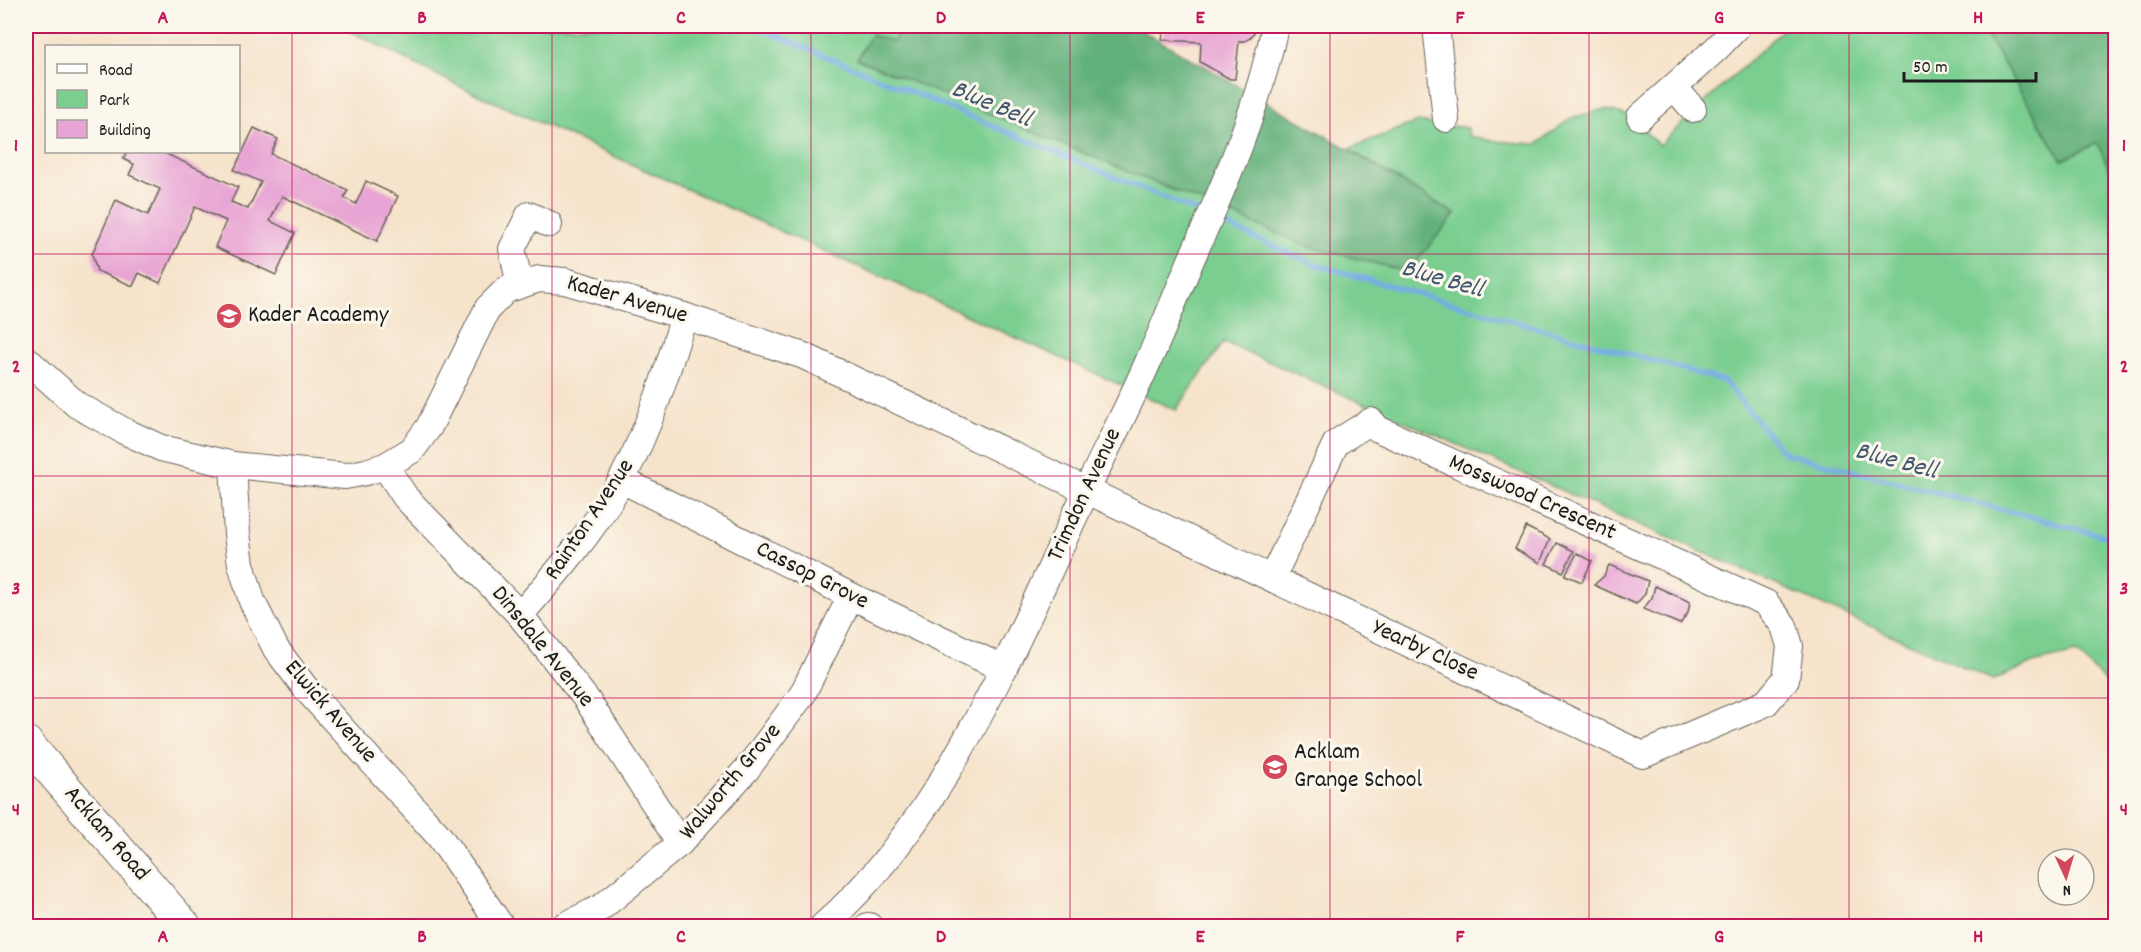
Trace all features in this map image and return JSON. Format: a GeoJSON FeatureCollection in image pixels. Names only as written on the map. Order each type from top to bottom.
{"type":"FeatureCollection","features":[{"type":"Feature","properties":{"kind":"main road","name":"Acklam Road"},"geometry":{"type":"LineString","coordinates":[[26,742],[185,927]]}},
{"type":"Feature","properties":{"kind":"street","name":"Trimdon Avenue"},"geometry":{"type":"LineString","coordinates":[[823,927],[847,905],[906,835],[959,752],[1004,669],[1150,357],[1231,171],[1261,85],[1275,26]]}},
{"type":"Feature","properties":{"kind":"street"},"geometry":{"type":"LineString","coordinates":[[1436,26],[1445,118]]}},
{"type":"Feature","properties":{"kind":"street"},"geometry":{"type":"LineString","coordinates":[[1640,117],[1716,49],[1738,26]]}},
{"type":"Feature","properties":{"kind":"street"},"geometry":{"type":"LineString","coordinates":[[1674,87],[1693,110]]}},
{"type":"Feature","properties":{"kind":"street"},"geometry":{"type":"LineString","coordinates":[[520,285],[512,249],[529,215],[549,224]]}},
{"type":"Feature","properties":{"kind":"street","name":"Kader Avenue"},"geometry":{"type":"LineString","coordinates":[[26,359],[77,405],[161,448],[233,465],[345,476],[385,466],[412,450],[429,427],[488,308],[506,290],[539,279],[565,281],[684,316],[804,356],[1087,490]]}},
{"type":"Feature","properties":{"kind":"street","name":"Rainton Avenue"},"geometry":{"type":"LineString","coordinates":[[520,615],[573,554],[622,480],[656,407],[684,316]]}},
{"type":"Feature","properties":{"kind":"street","name":"Mosswood Crescent"},"geometry":{"type":"LineString","coordinates":[[1272,578],[1336,443],[1371,421],[1378,429],[1766,603],[1784,626],[1790,646],[1786,679],[1766,703]]}},
{"type":"Feature","properties":{"kind":"street","name":"Elwick Avenue"},"geometry":{"type":"LineString","coordinates":[[233,465],[241,564],[252,601],[276,648],[307,690],[439,836],[501,927]]}},
{"type":"Feature","properties":{"kind":"street","name":"Dinsdale Avenue"},"geometry":{"type":"LineString","coordinates":[[385,466],[406,498],[520,615],[587,700],[680,843]]}},
{"type":"Feature","properties":{"kind":"street","name":"Cassop Grove"},"geometry":{"type":"LineString","coordinates":[[622,480],[850,596],[1004,669]]}},
{"type":"Feature","properties":{"kind":"street","name":"Yearby Close"},"geometry":{"type":"LineString","coordinates":[[1087,490],[1643,755],[1766,703]]}},
{"type":"Feature","properties":{"kind":"street","name":"Walworth Grove"},"geometry":{"type":"LineString","coordinates":[[564,927],[603,907],[680,843],[747,769],[802,695],[850,596]]}},
{"type":"Feature","properties":{"kind":"green space"},"geometry":{"type":"Polygon","coordinates":[[[340,26],[902,26],[893,42],[857,59],[1308,246],[1408,272],[1455,214],[1348,149],[1417,122],[1468,128],[1469,136],[1493,141],[1537,144],[1571,118],[1605,109],[1627,115],[1659,145],[1787,26],[1981,26],[2062,160],[2097,143],[2115,181],[2115,692],[2077,653],[2036,662],[1993,680],[1224,342],[1176,410],[461,87],[340,26]]]}},
{"type":"Feature","properties":{"kind":"green space"},"geometry":{"type":"Polygon","coordinates":[[[902,26],[1040,26],[1062,30],[1064,26],[1134,26],[1348,149],[1455,214],[1408,272],[1308,246],[857,59],[871,35],[893,42],[902,26]]]}},
{"type":"Feature","properties":{"kind":"green space"},"geometry":{"type":"Polygon","coordinates":[[[1981,26],[2115,26],[2115,181],[2097,143],[2062,160],[1981,26]]]}},
{"type":"Feature","properties":{"kind":"building"},"geometry":{"type":"Polygon","coordinates":[[[1164,26],[1256,26],[1251,37],[1245,41],[1239,41],[1235,79],[1230,79],[1200,62],[1201,42],[1162,40],[1164,26]]]}},
{"type":"Feature","properties":{"kind":"building"},"geometry":{"type":"Polygon","coordinates":[[[254,128],[278,139],[271,154],[348,190],[344,198],[356,204],[366,181],[398,196],[377,241],[282,196],[270,221],[295,233],[276,275],[215,247],[226,221],[195,207],[160,283],[139,273],[133,286],[97,271],[92,254],[116,200],[148,215],[160,189],[129,175],[134,164],[123,159],[126,153],[164,153],[238,187],[231,202],[248,209],[261,182],[234,170],[254,128]]]}},
{"type":"Feature","properties":{"kind":"building"},"geometry":{"type":"Polygon","coordinates":[[[1526,527],[1550,539],[1540,563],[1515,549],[1526,527]]]}},
{"type":"Feature","properties":{"kind":"building"},"geometry":{"type":"Polygon","coordinates":[[[1557,543],[1574,551],[1563,572],[1546,564],[1557,543]]]}},
{"type":"Feature","properties":{"kind":"building"},"geometry":{"type":"Polygon","coordinates":[[[1577,553],[1592,561],[1582,582],[1565,575],[1577,553]]]}},
{"type":"Feature","properties":{"kind":"building"},"geometry":{"type":"Polygon","coordinates":[[[1609,565],[1648,581],[1645,594],[1636,604],[1594,585],[1604,576],[1609,565]]]}},
{"type":"Feature","properties":{"kind":"building"},"geometry":{"type":"Polygon","coordinates":[[[1655,586],[1690,602],[1688,613],[1680,624],[1643,609],[1652,598],[1655,586]]]}},
{"type":"Feature","properties":{"kind":"waterway","name":"Blue Bell"},"geometry":{"type":"LineString","coordinates":[[754,26],[1203,214]]}},
{"type":"Feature","properties":{"kind":"waterway","name":"Blue Bell"},"geometry":{"type":"LineString","coordinates":[[1217,221],[1314,264],[1724,381],[1784,453],[2116,539]]}},
{"type":"Feature","properties":{"kind":"place","name":"Kader Academy"},"geometry":{"type":"Point","coordinates":[229,316]}},
{"type":"Feature","properties":{"kind":"place","name":"Acklam Grange School"},"geometry":{"type":"Point","coordinates":[1275,767]}}]}
